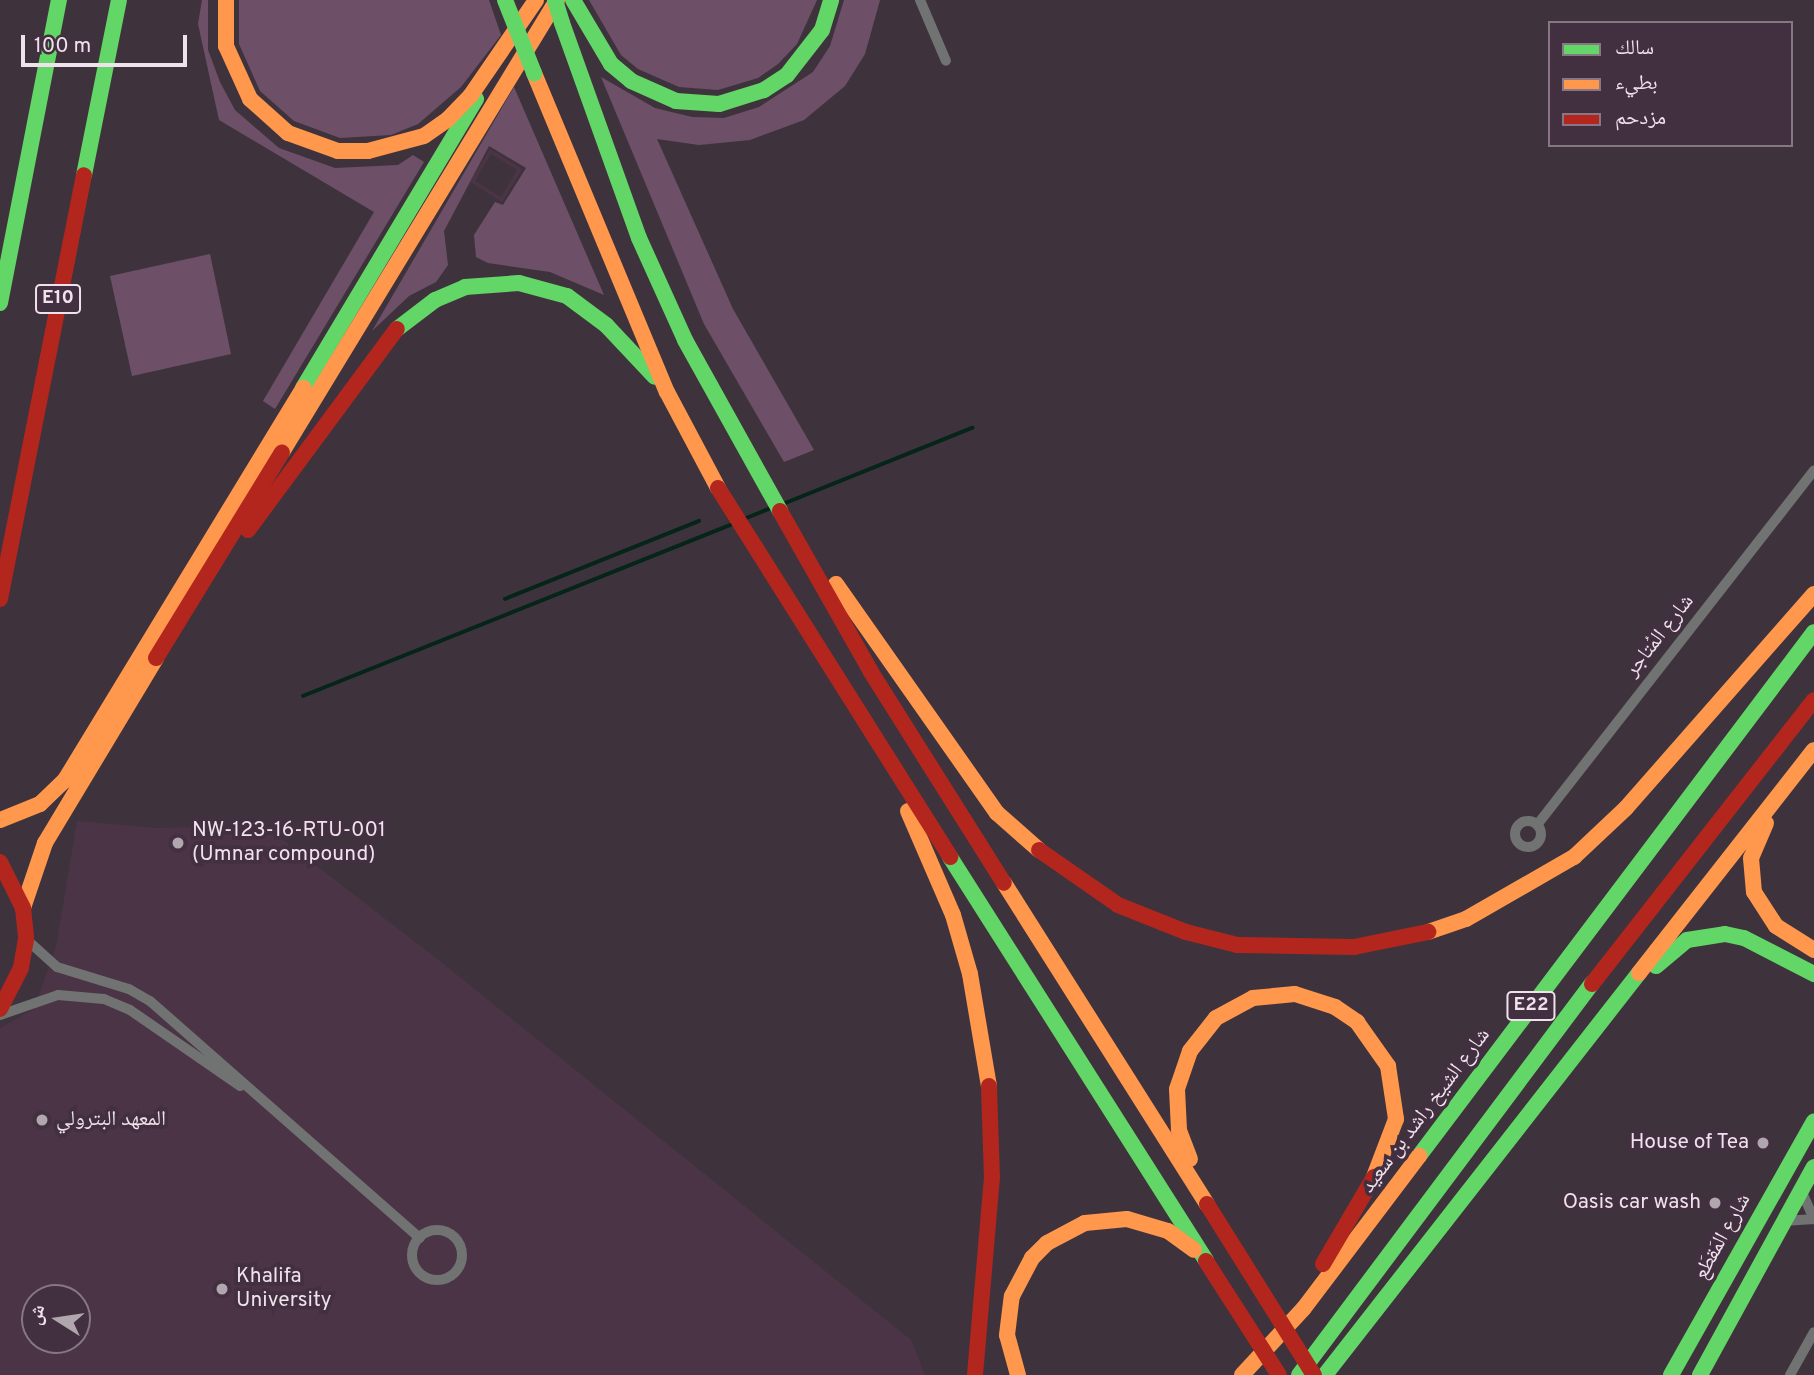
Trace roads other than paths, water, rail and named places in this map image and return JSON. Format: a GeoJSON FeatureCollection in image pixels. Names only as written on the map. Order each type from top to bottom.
{"type":"FeatureCollection","features":[{"type":"Feature","properties":{"kind":"main road","name":"E10"},"geometry":{"type":"LineString","coordinates":[[0,303],[59,0]]}},
{"type":"Feature","properties":{"kind":"main road","name":"E10"},"geometry":{"type":"LineString","coordinates":[[0,600],[120,0]]}},
{"type":"Feature","properties":{"kind":"main road"},"geometry":{"type":"LineString","coordinates":[[226,0],[226,46],[250,99],[288,133],[338,151],[394,147],[424,136],[471,95],[506,48]]}},
{"type":"Feature","properties":{"kind":"main road"},"geometry":{"type":"LineString","coordinates":[[505,0],[582,197],[667,393],[720,494],[1279,1375]]}},
{"type":"Feature","properties":{"kind":"main road"},"geometry":{"type":"LineString","coordinates":[[515,0],[534,73]]}},
{"type":"Feature","properties":{"kind":"main road"},"geometry":{"type":"LineString","coordinates":[[0,820],[40,804],[65,780],[87,747],[536,0]]}},
{"type":"Feature","properties":{"kind":"main road"},"geometry":{"type":"LineString","coordinates":[[556,0],[639,238],[685,340],[755,468],[871,672],[1314,1375]]}},
{"type":"Feature","properties":{"kind":"main road"},"geometry":{"type":"LineString","coordinates":[[23,908],[45,843],[556,0]]}},
{"type":"Feature","properties":{"kind":"main road"},"geometry":{"type":"LineString","coordinates":[[574,3],[611,64],[631,81],[676,101],[719,104],[764,90],[787,75],[822,30],[831,0]]}},
{"type":"Feature","properties":{"kind":"main road"},"geometry":{"type":"LineString","coordinates":[[156,658],[383,344],[407,318],[435,300],[489,283],[550,289],[583,305],[606,325],[667,393]]}},
{"type":"Feature","properties":{"kind":"main road"},"geometry":{"type":"LineString","coordinates":[[811,567],[834,581],[962,767],[1029,844],[1077,881],[1140,915],[1212,940],[1268,948],[1354,947],[1412,937],[1466,919],[1554,870],[1626,808],[1814,594]]}},
{"type":"Feature","properties":{"kind":"main road"},"geometry":{"type":"LineString","coordinates":[[806,629],[935,865],[970,974],[989,1082],[992,1138],[975,1375]]}},
{"type":"Feature","properties":{"kind":"main road","name":"شارع الشيخ راشد بن سعيد"},"geometry":{"type":"LineString","coordinates":[[1242,1375],[1304,1308],[1814,632]]}},
{"type":"Feature","properties":{"kind":"main road","name":"E22"},"geometry":{"type":"LineString","coordinates":[[1299,1375],[1598,976],[1814,700]]}},
{"type":"Feature","properties":{"kind":"main road"},"geometry":{"type":"LineString","coordinates":[[1809,757],[1757,839],[1751,874],[1758,902],[1769,919],[1814,950]]}},
{"type":"Feature","properties":{"kind":"main road"},"geometry":{"type":"LineString","coordinates":[[1325,1375],[1809,757]]}},
{"type":"Feature","properties":{"kind":"main road"},"geometry":{"type":"LineString","coordinates":[[0,862],[23,908],[26,939],[22,968],[0,1009]]}},
{"type":"Feature","properties":{"kind":"main road"},"geometry":{"type":"LineString","coordinates":[[1607,1015],[1671,950],[1705,934],[1744,938],[1814,974]]}},
{"type":"Feature","properties":{"kind":"main road"},"geometry":{"type":"LineString","coordinates":[[1207,1203],[1176,1110],[1181,1069],[1201,1033],[1233,1006],[1274,994],[1315,999],[1357,1022],[1388,1066],[1396,1119],[1390,1145],[1311,1283],[1304,1308]]}},
{"type":"Feature","properties":{"kind":"main road","name":"شارع المَقطَع"},"geometry":{"type":"LineString","coordinates":[[1671,1375],[1814,1121]]}},
{"type":"Feature","properties":{"kind":"main road"},"geometry":{"type":"LineString","coordinates":[[1700,1375],[1814,1167]]}},
{"type":"Feature","properties":{"kind":"main road"},"geometry":{"type":"LineString","coordinates":[[1018,1375],[1007,1335],[1012,1296],[1032,1258],[1065,1231],[1106,1219],[1148,1223],[1168,1231],[1206,1261]]}},
{"type":"Feature","properties":{"kind":"street"},"geometry":{"type":"LineString","coordinates":[[919,0],[946,61]]}},
{"type":"Feature","properties":{"kind":"street","name":"شارع المُتاجر"},"geometry":{"type":"LineString","coordinates":[[1537,825],[1814,470]]}},
{"type":"Feature","properties":{"kind":"street"},"geometry":{"type":"LineString","coordinates":[[26,939],[57,967],[129,989],[150,1001],[198,1039],[246,1089],[420,1238]]}},
{"type":"Feature","properties":{"kind":"street"},"geometry":{"type":"LineString","coordinates":[[0,1015],[58,995],[104,999],[130,1010],[246,1089]]}},
{"type":"Feature","properties":{"kind":"street"},"geometry":{"type":"LineString","coordinates":[[1784,1221],[1814,1219],[1801,1190]]}},
{"type":"Feature","properties":{"kind":"street"},"geometry":{"type":"LineString","coordinates":[[437,1231],[454,1237],[462,1257],[452,1276],[437,1280],[421,1274],[413,1259],[420,1238],[437,1231]]}},
{"type":"Feature","properties":{"kind":"street"},"geometry":{"type":"LineString","coordinates":[[1790,1375],[1814,1332]]}},
{"type":"Feature","properties":{"kind":"waterway"},"geometry":{"type":"LineString","coordinates":[[783,504],[972,428]]}},
{"type":"Feature","properties":{"kind":"waterway"},"geometry":{"type":"LineString","coordinates":[[744,519],[769,509]]}},
{"type":"Feature","properties":{"kind":"waterway"},"geometry":{"type":"LineString","coordinates":[[505,599],[699,521]]}},
{"type":"Feature","properties":{"kind":"waterway"},"geometry":{"type":"LineString","coordinates":[[303,696],[730,525]]}},
{"type":"Feature","properties":{"kind":"place","name":"NW-123-16-RTU-001 (Umnar compound)"},"geometry":{"type":"Point","coordinates":[178,843]}},
{"type":"Feature","properties":{"kind":"place","name":"المعهد البترولي"},"geometry":{"type":"Point","coordinates":[42,1120]}},
{"type":"Feature","properties":{"kind":"place","name":"House of Tea"},"geometry":{"type":"Point","coordinates":[1763,1143]}},
{"type":"Feature","properties":{"kind":"place","name":"Oasis car wash"},"geometry":{"type":"Point","coordinates":[1715,1203]}},
{"type":"Feature","properties":{"kind":"place","name":"Khalifa University"},"geometry":{"type":"Point","coordinates":[222,1289]}}]}
